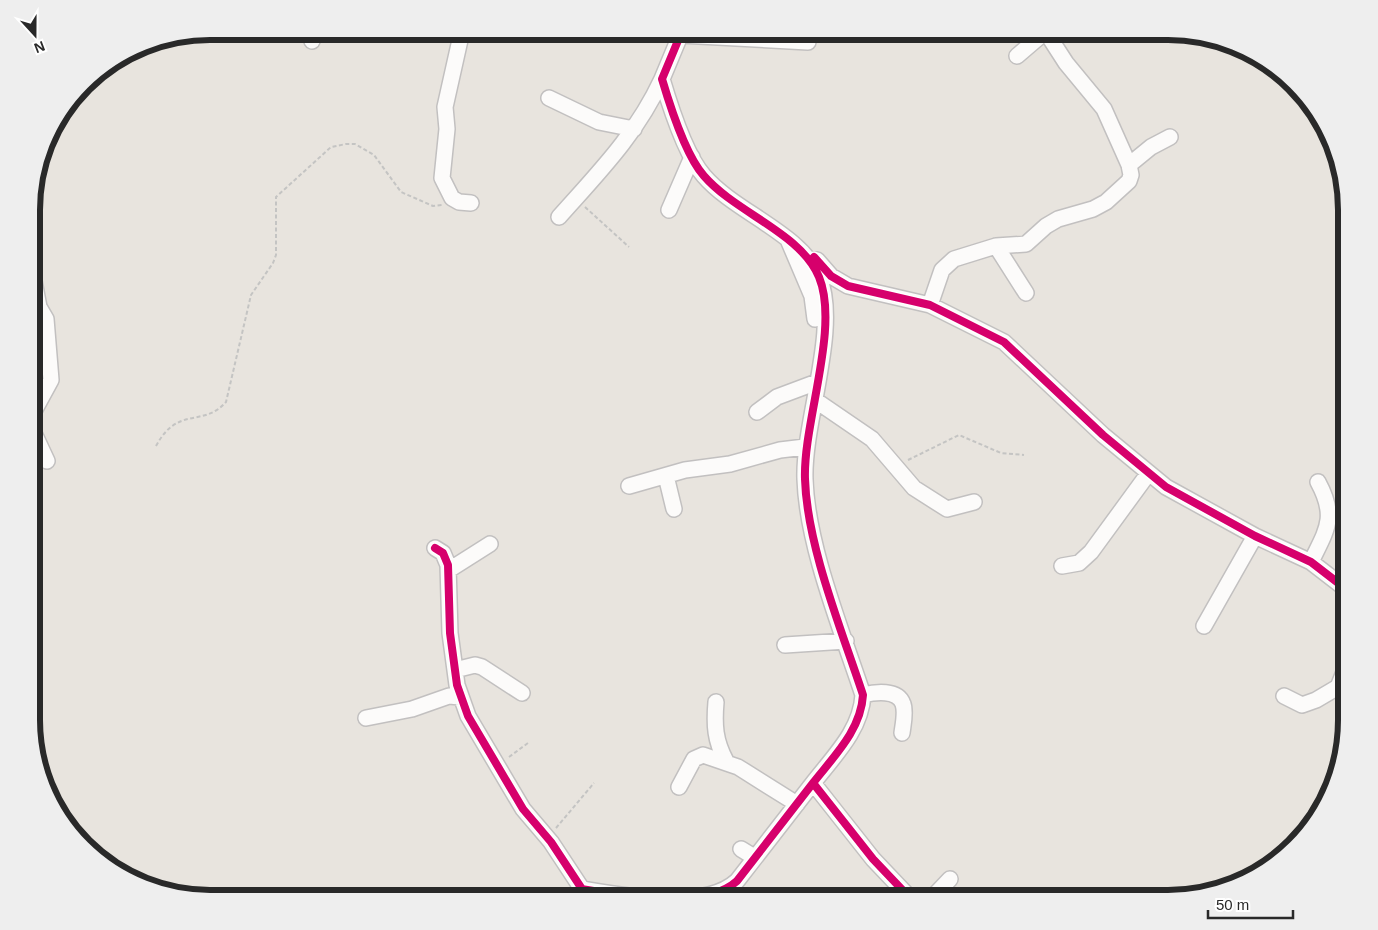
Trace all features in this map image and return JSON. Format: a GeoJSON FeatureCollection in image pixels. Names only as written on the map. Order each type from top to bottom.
{"type":"FeatureCollection","features":[{"type":"Feature","properties":{"kind":"street"},"geometry":{"type":"LineString","coordinates":[[460,40],[445,107],[447,130],[442,178],[452,198],[459,202],[471,203]]}},
{"type":"Feature","properties":{"kind":"street"},"geometry":{"type":"LineString","coordinates":[[560,218],[617,154],[634,129],[662,79],[678,40]]}},
{"type":"Feature","properties":{"kind":"street"},"geometry":{"type":"LineString","coordinates":[[780,40],[808,42]]}},
{"type":"Feature","properties":{"kind":"street"},"geometry":{"type":"LineString","coordinates":[[1017,56],[1036,40]]}},
{"type":"Feature","properties":{"kind":"street"},"geometry":{"type":"LineString","coordinates":[[930,305],[942,270],[948,262],[996,246],[1026,244],[1046,226],[1058,219],[1093,209],[1106,202],[1129,182],[1131,175],[1129,165],[1104,109],[1066,63],[1050,40]]}},
{"type":"Feature","properties":{"kind":"street"},"geometry":{"type":"LineString","coordinates":[[662,79],[692,157],[702,175],[738,206],[810,252],[831,276],[848,286],[930,305],[1004,342],[1063,400],[1148,474],[1166,487],[1255,536],[1311,562],[1338,583]]}},
{"type":"Feature","properties":{"kind":"street"},"geometry":{"type":"LineString","coordinates":[[549,98],[599,122],[634,129]]}},
{"type":"Feature","properties":{"kind":"street"},"geometry":{"type":"LineString","coordinates":[[1129,165],[1151,148],[1170,137]]}},
{"type":"Feature","properties":{"kind":"street"},"geometry":{"type":"LineString","coordinates":[[669,210],[692,157]]}},
{"type":"Feature","properties":{"kind":"street"},"geometry":{"type":"LineString","coordinates":[[791,241],[812,296],[815,319]]}},
{"type":"Feature","properties":{"kind":"street"},"geometry":{"type":"LineString","coordinates":[[727,890],[737,881],[855,727],[863,704],[863,694],[807,511],[804,478],[805,447],[815,400],[826,324],[819,277],[810,260],[791,241]]}},
{"type":"Feature","properties":{"kind":"street"},"geometry":{"type":"LineString","coordinates":[[996,246],[1026,293]]}},
{"type":"Feature","properties":{"kind":"street"},"geometry":{"type":"LineString","coordinates":[[40,309],[46,319],[50,380],[40,399]]}},
{"type":"Feature","properties":{"kind":"street"},"geometry":{"type":"LineString","coordinates":[[757,412],[777,397],[817,382]]}},
{"type":"Feature","properties":{"kind":"street"},"geometry":{"type":"LineString","coordinates":[[815,400],[872,439],[896,464],[914,488],[947,509],[974,502]]}},
{"type":"Feature","properties":{"kind":"street"},"geometry":{"type":"LineString","coordinates":[[629,486],[696,467],[730,464],[780,450],[805,447]]}},
{"type":"Feature","properties":{"kind":"street"},"geometry":{"type":"LineString","coordinates":[[40,448],[47,461]]}},
{"type":"Feature","properties":{"kind":"street"},"geometry":{"type":"LineString","coordinates":[[1062,566],[1079,563],[1091,552],[1148,474]]}},
{"type":"Feature","properties":{"kind":"street"},"geometry":{"type":"LineString","coordinates":[[666,476],[674,509]]}},
{"type":"Feature","properties":{"kind":"street"},"geometry":{"type":"LineString","coordinates":[[1311,562],[1327,528],[1329,517],[1327,499],[1318,482]]}},
{"type":"Feature","properties":{"kind":"street"},"geometry":{"type":"LineString","coordinates":[[1204,626],[1255,536]]}},
{"type":"Feature","properties":{"kind":"street"},"geometry":{"type":"LineString","coordinates":[[449,570],[490,544]]}},
{"type":"Feature","properties":{"kind":"street"},"geometry":{"type":"LineString","coordinates":[[435,548],[443,553],[449,570],[450,633],[460,697],[468,716],[524,809],[548,838],[582,889],[590,890]]}},
{"type":"Feature","properties":{"kind":"street"},"geometry":{"type":"LineString","coordinates":[[785,646],[846,641]]}},
{"type":"Feature","properties":{"kind":"street"},"geometry":{"type":"LineString","coordinates":[[455,670],[475,665],[482,667],[522,693]]}},
{"type":"Feature","properties":{"kind":"street"},"geometry":{"type":"LineString","coordinates":[[863,694],[885,692],[901,701],[904,707],[902,733]]}},
{"type":"Feature","properties":{"kind":"street"},"geometry":{"type":"LineString","coordinates":[[1284,696],[1302,705],[1338,693]]}},
{"type":"Feature","properties":{"kind":"street"},"geometry":{"type":"LineString","coordinates":[[366,718],[412,709],[449,696],[460,697]]}},
{"type":"Feature","properties":{"kind":"street"},"geometry":{"type":"LineString","coordinates":[[716,702],[715,732],[717,744],[726,761]]}},
{"type":"Feature","properties":{"kind":"street"},"geometry":{"type":"LineString","coordinates":[[679,787],[694,758],[699,755],[726,761],[768,784],[797,804]]}},
{"type":"Feature","properties":{"kind":"street"},"geometry":{"type":"LineString","coordinates":[[813,783],[897,890]]}},
{"type":"Feature","properties":{"kind":"street"},"geometry":{"type":"LineString","coordinates":[[741,849],[754,857]]}},
{"type":"Feature","properties":{"kind":"street"},"geometry":{"type":"LineString","coordinates":[[941,890],[950,880]]}},
{"type":"Feature","properties":{"kind":"path"},"geometry":{"type":"LineString","coordinates":[[156,446],[161,437],[176,422],[216,410],[226,402],[250,295],[273,263],[276,254],[276,197],[331,147],[355,144],[366,150],[377,160],[397,189],[417,200],[433,206],[442,205],[452,198]]}},
{"type":"Feature","properties":{"kind":"path"},"geometry":{"type":"LineString","coordinates":[[576,198],[628,247]]}},
{"type":"Feature","properties":{"kind":"path"},"geometry":{"type":"LineString","coordinates":[[896,464],[920,455],[959,435],[1001,453],[1024,455]]}},
{"type":"Feature","properties":{"kind":"path"},"geometry":{"type":"LineString","coordinates":[[497,766],[528,743]]}},
{"type":"Feature","properties":{"kind":"path"},"geometry":{"type":"LineString","coordinates":[[548,838],[594,783]]}},
{"type":"Feature","properties":{"kind":"cycle path"},"geometry":{"type":"LineString","coordinates":[[678,40],[662,79],[679,130],[697,167],[717,189],[783,235],[798,248],[810,262],[819,277],[824,298],[825,322],[823,348],[806,456],[807,505],[827,588],[863,695],[861,708],[852,731],[838,753],[813,783],[873,859],[902,890]]}},
{"type":"Feature","properties":{"kind":"cycle path"},"geometry":{"type":"LineString","coordinates":[[814,257],[831,276],[848,286],[930,305],[1004,342],[1103,435],[1166,487],[1255,536],[1311,562],[1338,583]]}},
{"type":"Feature","properties":{"kind":"cycle path"},"geometry":{"type":"LineString","coordinates":[[435,548],[443,553],[448,565],[450,633],[457,685],[468,716],[523,809],[551,842],[582,889],[588,890]]}},
{"type":"Feature","properties":{"kind":"cycle path"},"geometry":{"type":"LineString","coordinates":[[723,890],[737,881],[813,783]]}}]}
